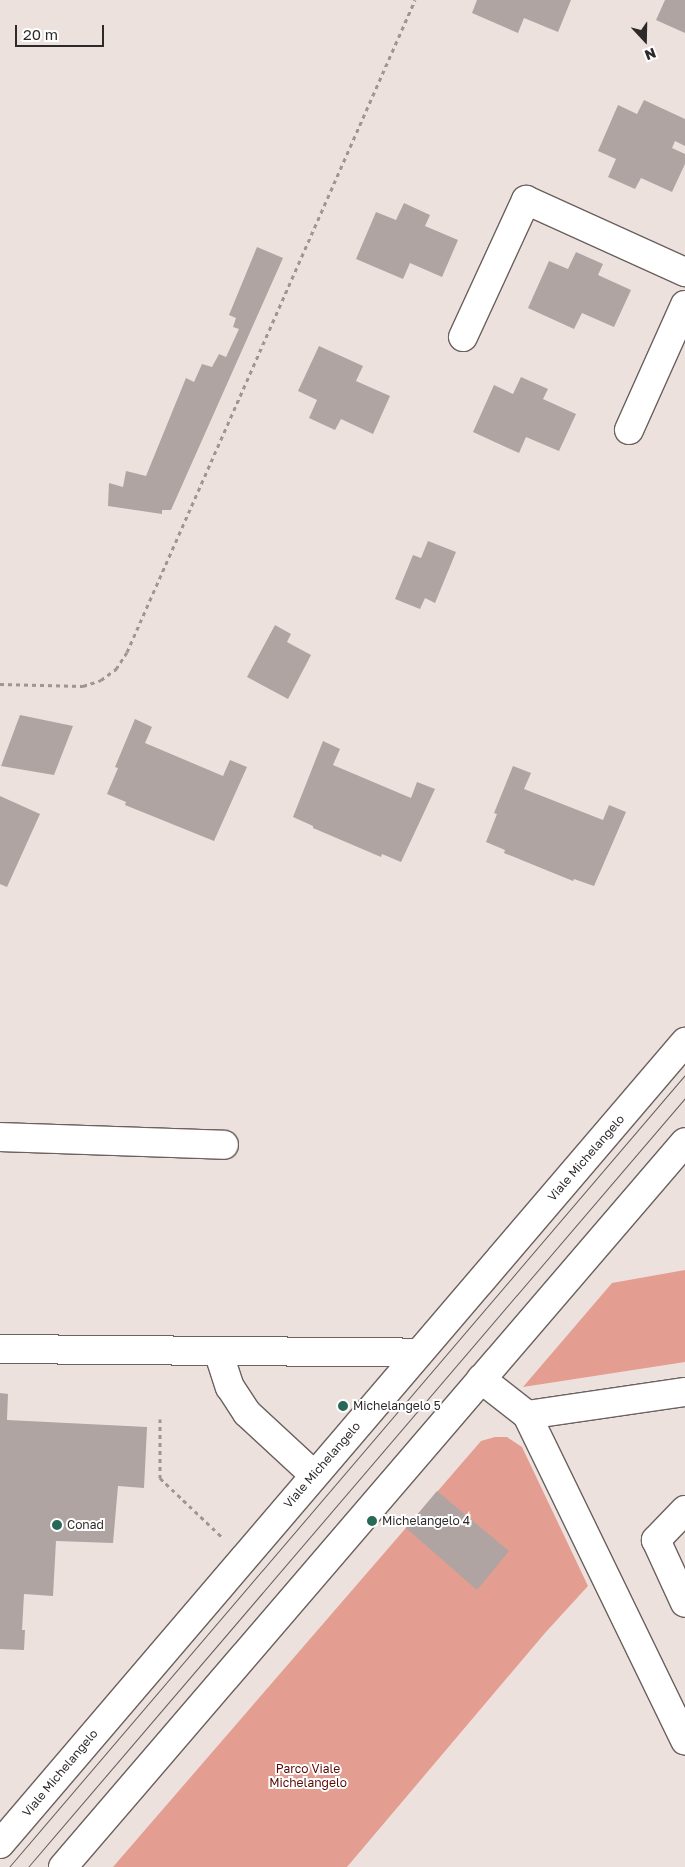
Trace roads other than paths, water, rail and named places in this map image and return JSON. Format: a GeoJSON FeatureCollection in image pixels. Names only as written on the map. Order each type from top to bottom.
{"type":"FeatureCollection","features":[{"type":"Feature","properties":{"kind":"street"},"geometry":{"type":"LineString","coordinates":[[463,337],[526,200],[685,272]]}},
{"type":"Feature","properties":{"kind":"street"},"geometry":{"type":"LineString","coordinates":[[629,430],[685,304]]}},
{"type":"Feature","properties":{"kind":"street","name":"Viale Michelangelo"},"geometry":{"type":"LineString","coordinates":[[0,1844],[243,1557],[685,1042]]}},
{"type":"Feature","properties":{"kind":"street"},"geometry":{"type":"LineString","coordinates":[[0,1137],[224,1145]]}},
{"type":"Feature","properties":{"kind":"street"},"geometry":{"type":"LineString","coordinates":[[63,1867],[685,1142]]}},
{"type":"Feature","properties":{"kind":"street"},"geometry":{"type":"LineString","coordinates":[[0,1349],[418,1353]]}},
{"type":"Feature","properties":{"kind":"street"},"geometry":{"type":"LineString","coordinates":[[218,1351],[230,1387],[247,1413],[314,1475]]}},
{"type":"Feature","properties":{"kind":"street"},"geometry":{"type":"LineString","coordinates":[[481,1379],[527,1415],[685,1741]]}},
{"type":"Feature","properties":{"kind":"street"},"geometry":{"type":"LineString","coordinates":[[527,1415],[685,1392]]}},
{"type":"Feature","properties":{"kind":"street"},"geometry":{"type":"LineString","coordinates":[[685,1510],[656,1540],[685,1603]]}},
{"type":"Feature","properties":{"kind":"tram line"},"geometry":{"type":"LineString","coordinates":[[9,1867],[685,1075]]}},
{"type":"Feature","properties":{"kind":"tram line"},"geometry":{"type":"LineString","coordinates":[[28,1867],[685,1098]]}},
{"type":"Feature","properties":{"kind":"place","name":"Michelangelo 5"},"geometry":{"type":"Point","coordinates":[343,1406]}},
{"type":"Feature","properties":{"kind":"place","name":"Michelangelo 4"},"geometry":{"type":"Point","coordinates":[372,1521]}},
{"type":"Feature","properties":{"kind":"place","name":"Conad"},"geometry":{"type":"Point","coordinates":[57,1525]}},
{"type":"Feature","properties":{"kind":"park label","name":"Parco Viale Michelangelo"},"geometry":{"type":"Point","coordinates":[308,1776]}}]}
